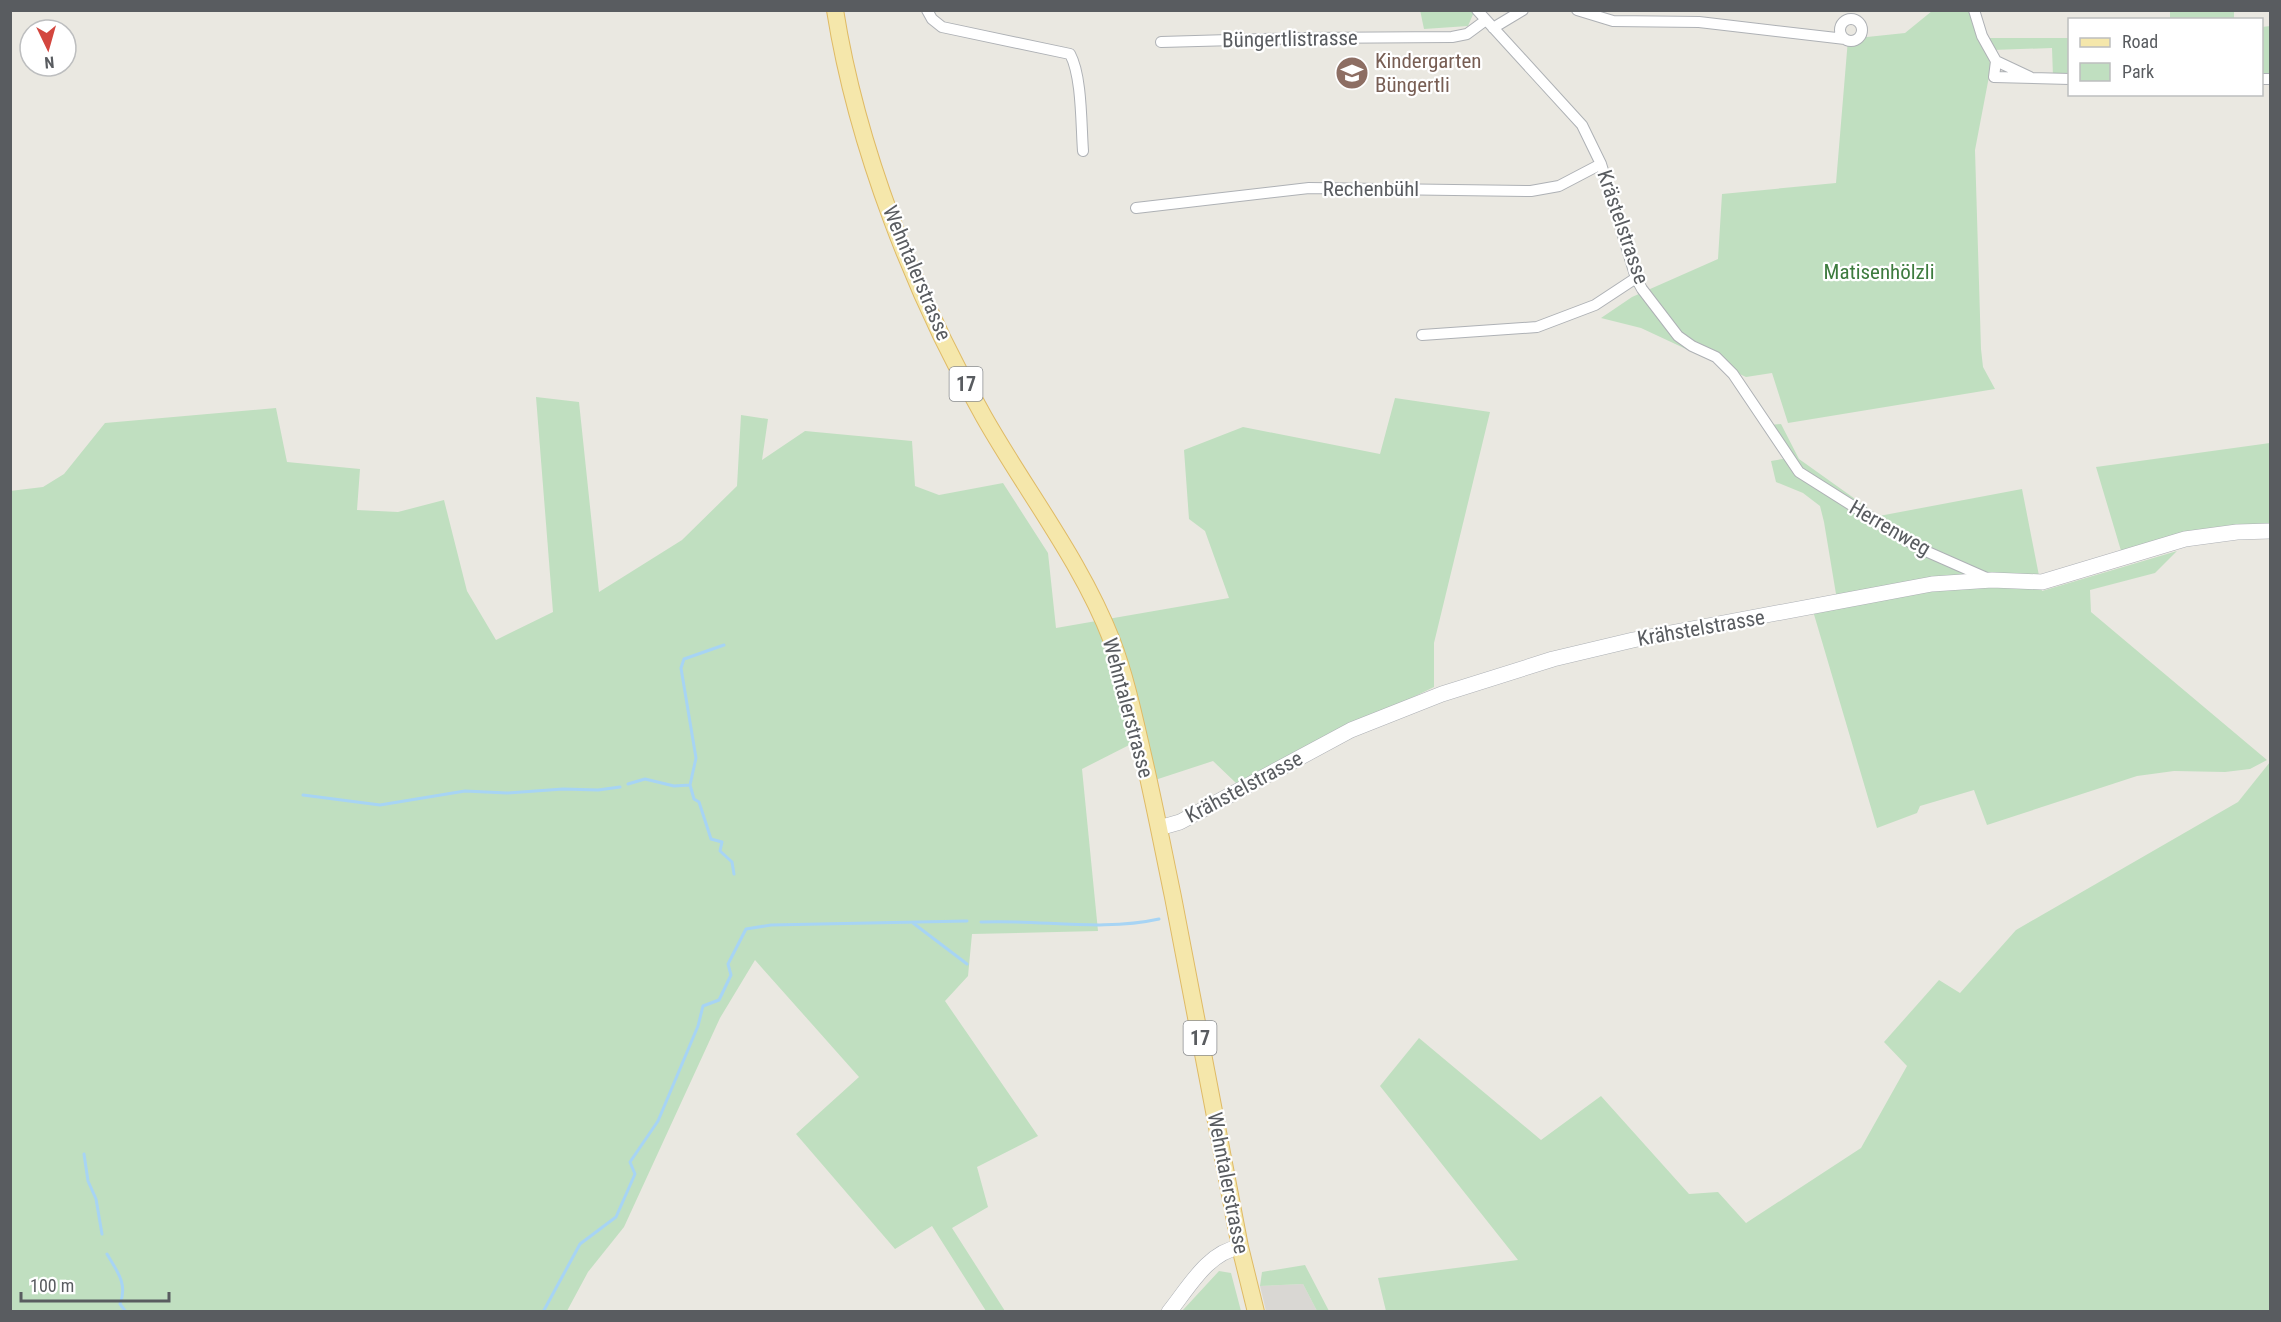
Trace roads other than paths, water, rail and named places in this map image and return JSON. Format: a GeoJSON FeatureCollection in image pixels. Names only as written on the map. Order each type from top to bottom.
{"type":"FeatureCollection","features":[{"type":"Feature","properties":{"kind":"main road","name":"Wehntalerstrasse"},"geometry":{"type":"LineString","coordinates":[[835,10],[842,54],[860,120],[910,263],[960,375],[1075,565],[1111,639],[1132,705],[1159,828],[1240,1247],[1256,1311]]}},
{"type":"Feature","properties":{"kind":"main road","name":"Krähstelstrasse"},"geometry":{"type":"LineString","coordinates":[[1159,828],[1180,822],[1351,730],[1442,694],[1553,659],[1633,640],[1932,584],[1992,580],[2042,582],[2185,539],[2237,532],[2271,531]]}},
{"type":"Feature","properties":{"kind":"main road"},"geometry":{"type":"LineString","coordinates":[[1169,1311],[1217,1256],[1229,1249],[1240,1247]]}},
{"type":"Feature","properties":{"kind":"street"},"geometry":{"type":"LineString","coordinates":[[927,10],[932,19],[942,27],[1070,54],[1075,63],[1083,151]]}},
{"type":"Feature","properties":{"kind":"street","name":"Krästelstrasse"},"geometry":{"type":"LineString","coordinates":[[1477,10],[1582,125],[1601,164],[1636,278],[1642,289],[1678,336],[1692,346],[1716,357],[1733,374],[1793,466]]}},
{"type":"Feature","properties":{"kind":"street","name":"Büngertlistrasse"},"geometry":{"type":"LineString","coordinates":[[1161,42],[1452,37],[1467,34],[1523,10]]}},
{"type":"Feature","properties":{"kind":"street"},"geometry":{"type":"LineString","coordinates":[[1577,10],[1613,21],[1699,22],[1845,39]]}},
{"type":"Feature","properties":{"kind":"street"},"geometry":{"type":"LineString","coordinates":[[1974,10],[1982,36],[1996,61],[1994,77],[2068,79]]}},
{"type":"Feature","properties":{"kind":"street","name":"Rechenbühl"},"geometry":{"type":"LineString","coordinates":[[1136,208],[1309,188],[1531,191],[1559,186],[1601,164]]}},
{"type":"Feature","properties":{"kind":"street"},"geometry":{"type":"LineString","coordinates":[[1422,335],[1537,327],[1595,305],[1636,278]]}},
{"type":"Feature","properties":{"kind":"street","name":"Herrenweg"},"geometry":{"type":"LineString","coordinates":[[1793,466],[1798,472],[1921,549],[1992,580]]}},
{"type":"Feature","properties":{"kind":"waterway"},"geometry":{"type":"LineString","coordinates":[[724,645],[684,659],[681,668],[696,758],[690,785],[694,799],[699,802],[711,839],[722,842],[720,851],[732,862],[734,874]]}},
{"type":"Feature","properties":{"kind":"waterway"},"geometry":{"type":"LineString","coordinates":[[628,784],[645,779],[674,786],[690,785]]}},
{"type":"Feature","properties":{"kind":"waterway"},"geometry":{"type":"LineString","coordinates":[[303,795],[380,805],[465,791],[507,793],[563,789],[598,790],[620,787]]}},
{"type":"Feature","properties":{"kind":"waterway"},"geometry":{"type":"LineString","coordinates":[[981,922],[1115,925],[1159,919]]}},
{"type":"Feature","properties":{"kind":"waterway"},"geometry":{"type":"LineString","coordinates":[[543,1312],[580,1244],[616,1217],[635,1174],[630,1162],[658,1121],[698,1026],[703,1006],[719,1000],[731,975],[728,964],[746,929],[771,925],[967,921]]}},
{"type":"Feature","properties":{"kind":"waterway"},"geometry":{"type":"LineString","coordinates":[[913,923],[967,964]]}},
{"type":"Feature","properties":{"kind":"waterway"},"geometry":{"type":"LineString","coordinates":[[84,1154],[88,1181],[96,1199],[102,1234]]}},
{"type":"Feature","properties":{"kind":"waterway"},"geometry":{"type":"LineString","coordinates":[[107,1254],[122,1284],[120,1304],[126,1312]]}},
{"type":"Feature","properties":{"kind":"place","name":"Kindergarten Büngertli"},"geometry":{"type":"Point","coordinates":[1352,73]}},
{"type":"Feature","properties":{"kind":"park label","name":"Matisenhölzli"},"geometry":{"type":"Point","coordinates":[1879,272]}}]}
